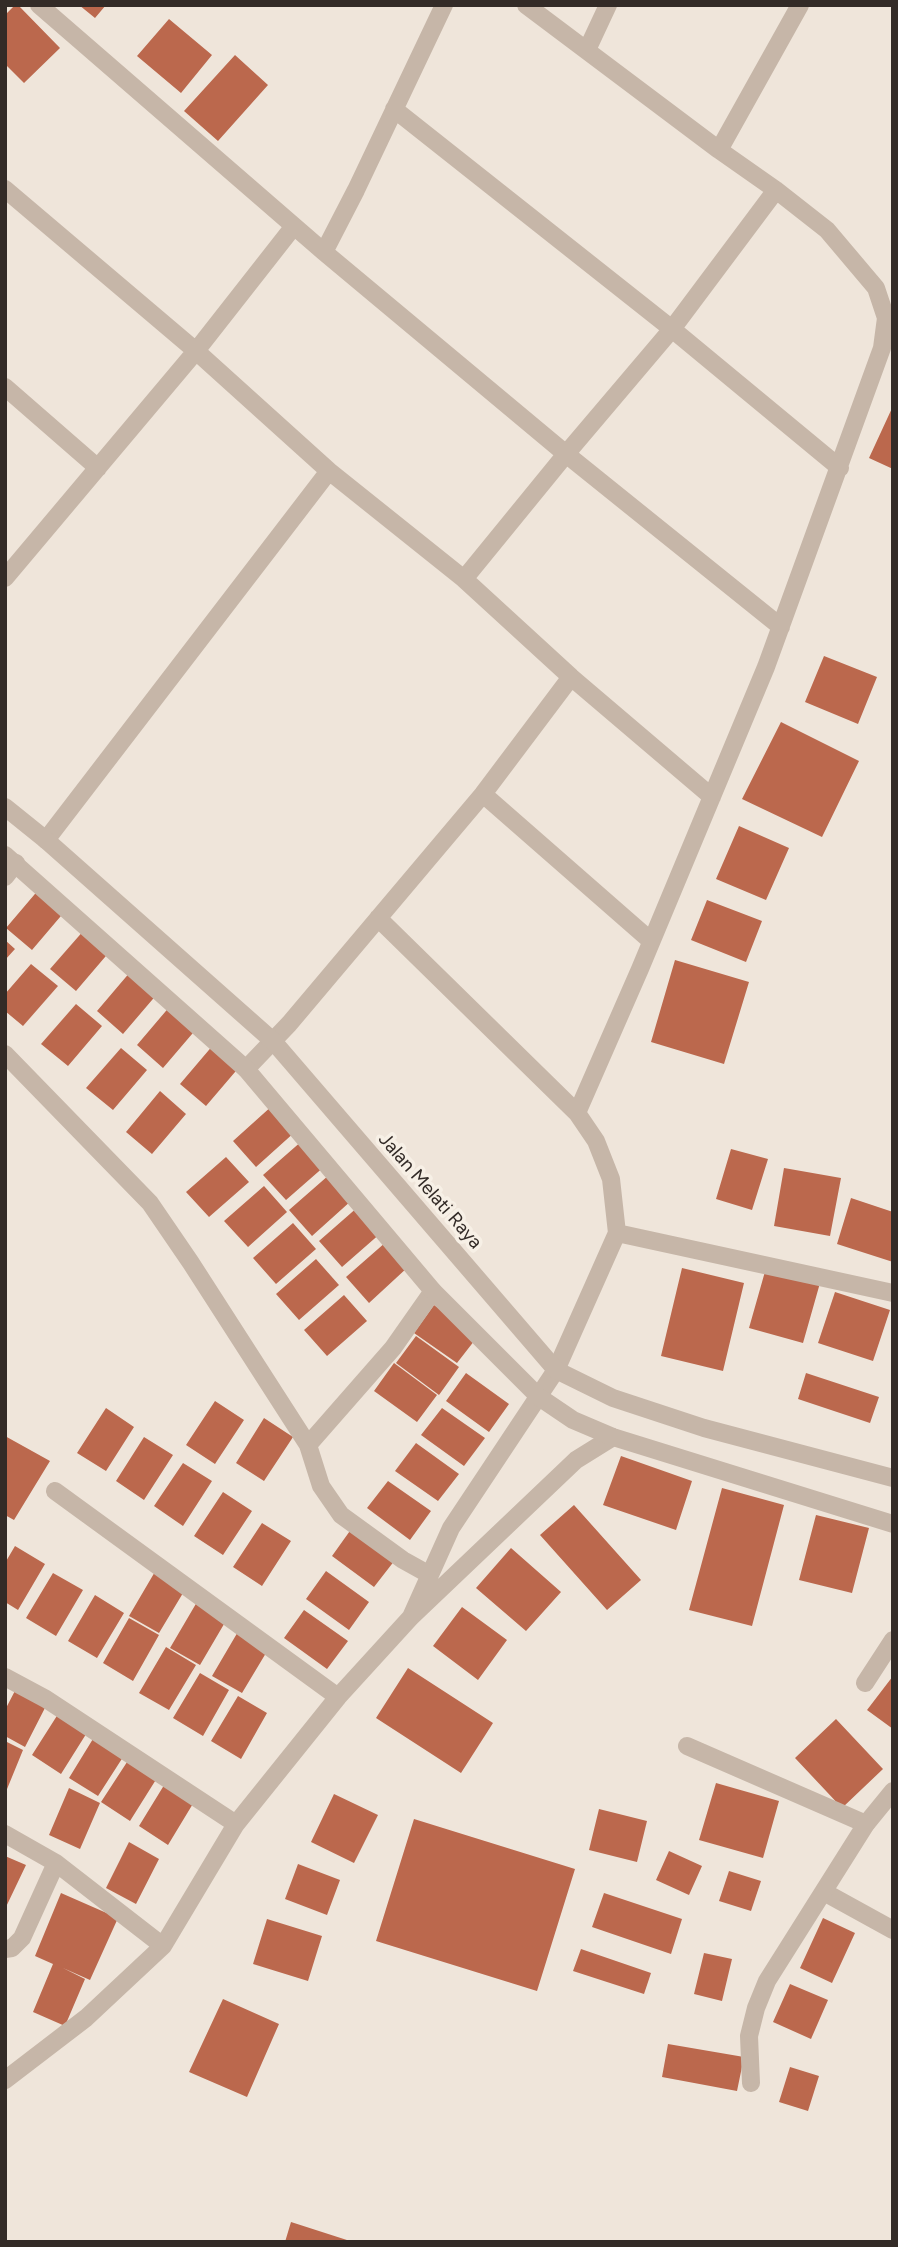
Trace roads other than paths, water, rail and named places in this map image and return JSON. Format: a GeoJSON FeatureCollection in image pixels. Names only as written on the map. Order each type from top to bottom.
{"type":"FeatureCollection","features":[{"type":"Feature","properties":{"kind":"street"},"geometry":{"type":"LineString","coordinates":[[39,5],[324,252],[566,454],[781,628]]}},
{"type":"Feature","properties":{"kind":"street"},"geometry":{"type":"LineString","coordinates":[[324,252],[443,5]]}},
{"type":"Feature","properties":{"kind":"street"},"geometry":{"type":"LineString","coordinates":[[526,5],[827,230],[876,288],[886,318],[882,348],[781,628],[577,1113]]}},
{"type":"Feature","properties":{"kind":"street"},"geometry":{"type":"LineString","coordinates":[[587,50],[608,5]]}},
{"type":"Feature","properties":{"kind":"street"},"geometry":{"type":"LineString","coordinates":[[719,150],[800,5]]}},
{"type":"Feature","properties":{"kind":"street"},"geometry":{"type":"LineString","coordinates":[[394,109],[673,330],[840,468]]}},
{"type":"Feature","properties":{"kind":"street"},"geometry":{"type":"LineString","coordinates":[[5,189],[196,351],[330,471],[464,579],[571,677],[712,797]]}},
{"type":"Feature","properties":{"kind":"street"},"geometry":{"type":"LineString","coordinates":[[464,579],[566,454],[673,330],[776,190]]}},
{"type":"Feature","properties":{"kind":"street"},"geometry":{"type":"LineString","coordinates":[[5,578],[196,351],[295,226]]}},
{"type":"Feature","properties":{"kind":"street"},"geometry":{"type":"LineString","coordinates":[[5,387],[98,468]]}},
{"type":"Feature","properties":{"kind":"street"},"geometry":{"type":"LineString","coordinates":[[46,840],[330,471]]}},
{"type":"Feature","properties":{"kind":"street"},"geometry":{"type":"LineString","coordinates":[[246,1069],[273,1041],[482,794],[571,677]]}},
{"type":"Feature","properties":{"kind":"street"},"geometry":{"type":"LineString","coordinates":[[482,794],[651,941]]}},
{"type":"Feature","properties":{"kind":"street","name":"Jalan Melati Raya"},"geometry":{"type":"LineString","coordinates":[[5,807],[46,840],[273,1041],[556,1370],[613,1398],[704,1428],[892,1475]]}},
{"type":"Feature","properties":{"kind":"street"},"geometry":{"type":"LineString","coordinates":[[9,865],[246,1069],[433,1291],[539,1396],[573,1420],[613,1437],[893,1524]]}},
{"type":"Feature","properties":{"kind":"street"},"geometry":{"type":"LineString","coordinates":[[377,918],[577,1113],[596,1141],[611,1179],[618,1233],[556,1370],[451,1528],[411,1617]]}},
{"type":"Feature","properties":{"kind":"street"},"geometry":{"type":"LineString","coordinates":[[5,1054],[150,1203],[308,1445],[321,1486],[341,1515],[402,1560],[430,1575]]}},
{"type":"Feature","properties":{"kind":"street"},"geometry":{"type":"LineString","coordinates":[[618,1233],[893,1293]]}},
{"type":"Feature","properties":{"kind":"street"},"geometry":{"type":"LineString","coordinates":[[308,1445],[393,1348],[433,1291]]}},
{"type":"Feature","properties":{"kind":"street"},"geometry":{"type":"LineString","coordinates":[[5,2080],[86,2018],[163,1946],[236,1824],[338,1697],[411,1617],[576,1460],[613,1437]]}},
{"type":"Feature","properties":{"kind":"street"},"geometry":{"type":"LineString","coordinates":[[55,1491],[338,1697]]}},
{"type":"Feature","properties":{"kind":"street"},"geometry":{"type":"LineString","coordinates":[[865,1683],[893,1640]]}},
{"type":"Feature","properties":{"kind":"street"},"geometry":{"type":"LineString","coordinates":[[5,1677],[46,1699],[236,1824]]}},
{"type":"Feature","properties":{"kind":"street"},"geometry":{"type":"LineString","coordinates":[[687,1746],[866,1824]]}},
{"type":"Feature","properties":{"kind":"street"},"geometry":{"type":"LineString","coordinates":[[751,2083],[749,2036],[767,1981],[866,1824],[893,1791]]}},
{"type":"Feature","properties":{"kind":"street"},"geometry":{"type":"LineString","coordinates":[[5,1834],[56,1863],[163,1946]]}},
{"type":"Feature","properties":{"kind":"street"},"geometry":{"type":"LineString","coordinates":[[5,1949],[12,1948],[22,1938],[56,1863]]}},
{"type":"Feature","properties":{"kind":"street"},"geometry":{"type":"LineString","coordinates":[[824,1892],[893,1930]]}}]}
